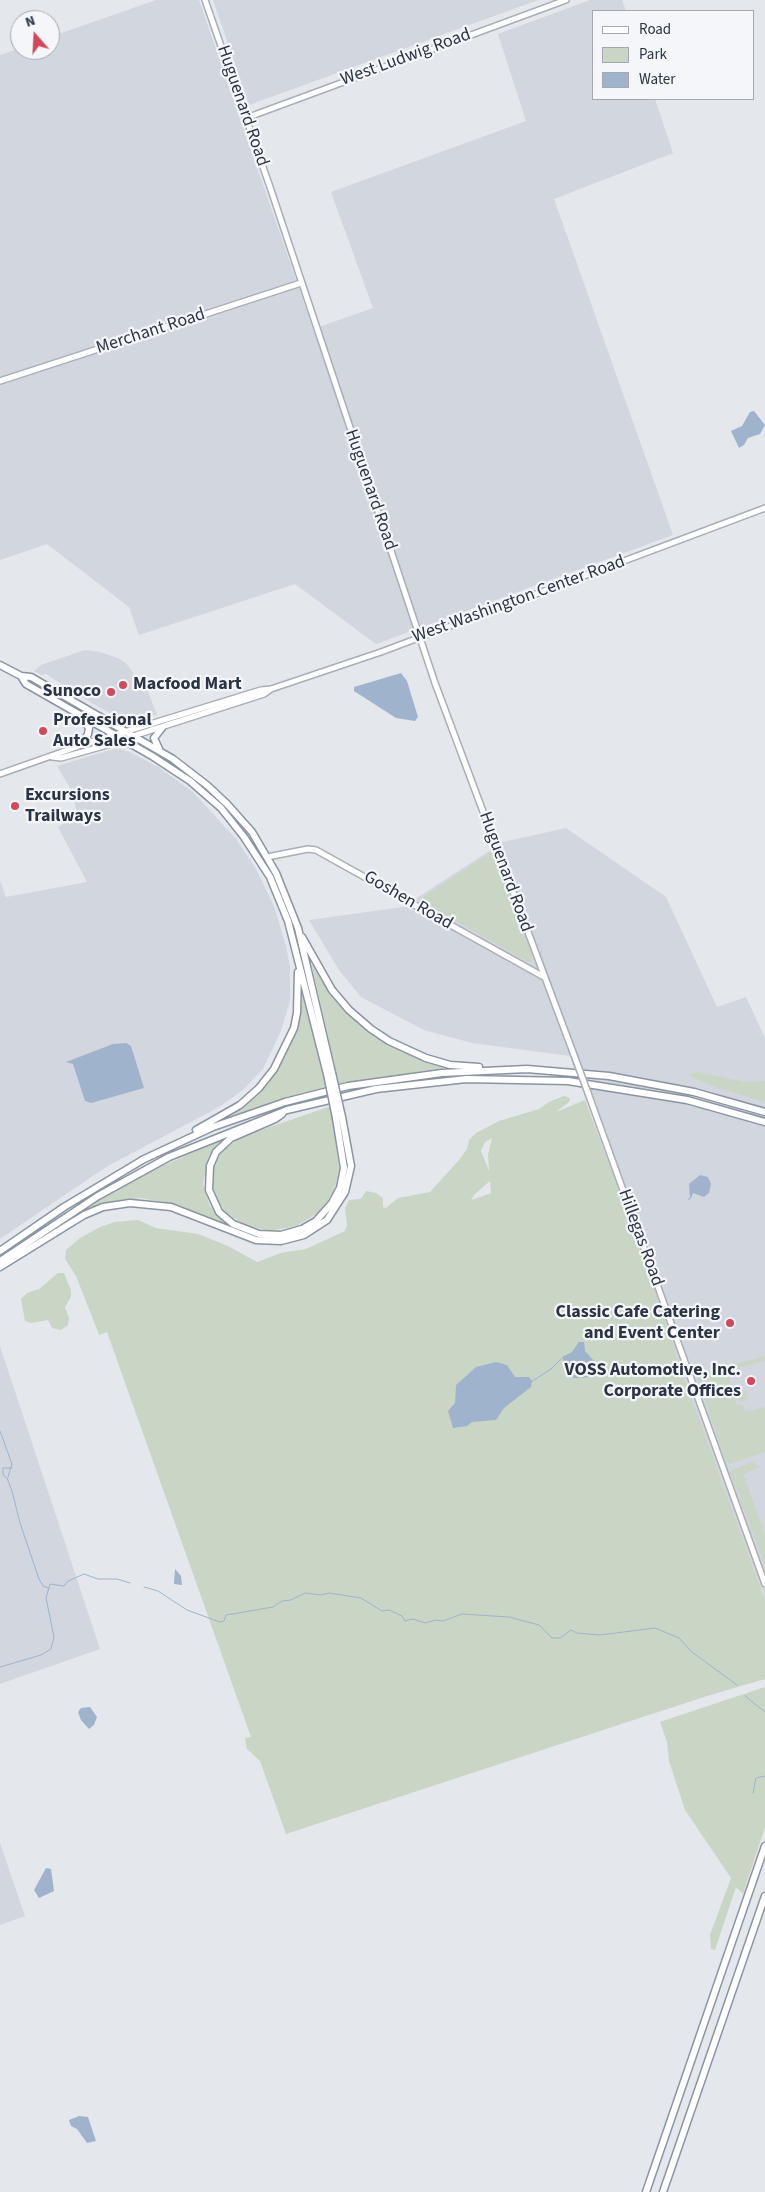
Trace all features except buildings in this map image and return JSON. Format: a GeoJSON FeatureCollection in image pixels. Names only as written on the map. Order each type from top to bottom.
{"type":"FeatureCollection","features":[{"type":"Feature","properties":{"kind":"highway"},"geometry":{"type":"LineString","coordinates":[[0,665],[21,676],[31,677],[165,755],[196,776],[227,804],[252,832],[267,857],[287,899],[298,928],[332,990],[349,1010],[382,1036],[414,1054],[438,1062],[462,1066],[576,1072],[636,1080],[694,1092],[765,1112]]}},
{"type":"Feature","properties":{"kind":"highway"},"geometry":{"type":"LineString","coordinates":[[21,676],[26,684],[170,766],[221,808],[244,837],[270,877],[286,914],[329,1073]]}},
{"type":"Feature","properties":{"kind":"highway"},"geometry":{"type":"LineString","coordinates":[[78,713],[88,728],[88,734],[82,745]]}},
{"type":"Feature","properties":{"kind":"highway"},"geometry":{"type":"LineString","coordinates":[[162,728],[156,733],[154,740],[165,755]]}},
{"type":"Feature","properties":{"kind":"highway"},"geometry":{"type":"LineString","coordinates":[[0,1267],[84,1215],[103,1208],[130,1203],[171,1207],[246,1237],[263,1241],[281,1242],[304,1235],[327,1220],[346,1192],[351,1166],[298,928]]}},
{"type":"Feature","properties":{"kind":"highway"},"geometry":{"type":"LineString","coordinates":[[0,1251],[64,1207],[142,1160],[240,1105],[259,1088],[274,1069],[290,1040],[297,1013],[299,976],[295,946]]}},
{"type":"Feature","properties":{"kind":"highway"},"geometry":{"type":"LineString","coordinates":[[142,1160],[213,1127],[258,1111],[316,1094],[409,1076],[505,1069]]}},
{"type":"Feature","properties":{"kind":"highway"},"geometry":{"type":"LineString","coordinates":[[0,1261],[98,1196],[148,1167],[217,1136],[287,1110],[349,1095],[406,1085],[503,1078],[568,1080],[687,1100],[765,1122]]}},
{"type":"Feature","properties":{"kind":"highway"},"geometry":{"type":"LineString","coordinates":[[287,1110],[275,1120],[232,1138],[216,1152],[210,1166],[208,1190],[219,1212],[233,1224],[259,1234],[281,1235],[302,1229],[321,1216],[332,1203],[340,1188],[344,1168],[339,1117]]}},
{"type":"Feature","properties":{"kind":"highway"},"geometry":{"type":"LineString","coordinates":[[741,1114],[765,1126]]}},
{"type":"Feature","properties":{"kind":"highway"},"geometry":{"type":"LineString","coordinates":[[646,2192],[765,1846]]}},
{"type":"Feature","properties":{"kind":"highway"},"geometry":{"type":"LineString","coordinates":[[663,2192],[765,1896]]}},
{"type":"Feature","properties":{"kind":"main road","name":"Huguenard Road"},"geometry":{"type":"LineString","coordinates":[[206,0],[419,637],[544,977]]}},
{"type":"Feature","properties":{"kind":"main road","name":"West Ludwig Road"},"geometry":{"type":"LineString","coordinates":[[246,118],[566,0]]}},
{"type":"Feature","properties":{"kind":"main road","name":"Merchant Road"},"geometry":{"type":"LineString","coordinates":[[0,381],[302,283]]}},
{"type":"Feature","properties":{"kind":"main road","name":"West Washington Center Road"},"geometry":{"type":"LineString","coordinates":[[52,757],[56,753],[262,690],[271,689],[419,637],[765,508]]}},
{"type":"Feature","properties":{"kind":"main road","name":"West Washington Center Road"},"geometry":{"type":"LineString","coordinates":[[0,774],[52,757],[61,758],[124,741],[132,736],[264,694],[271,689]]}},
{"type":"Feature","properties":{"kind":"main road","name":"Goshen Road"},"geometry":{"type":"LineString","coordinates":[[267,857],[308,849],[316,850],[544,977]]}},
{"type":"Feature","properties":{"kind":"main road","name":"Hillegas Road"},"geometry":{"type":"LineString","coordinates":[[544,977],[574,1055],[765,1584]]}},
{"type":"Feature","properties":{"kind":"shaded area"},"geometry":{"type":"Polygon","coordinates":[[[156,0],[199,0],[313,329],[373,308],[331,192],[526,121],[498,34],[590,0],[622,0],[626,10],[592,10],[592,100],[655,100],[673,153],[554,199],[673,535],[376,644],[295,584],[139,635],[129,607],[47,544],[0,560],[0,55],[10,52],[10,60],[60,60],[60,34],[156,0]]]}},
{"type":"Feature","properties":{"kind":"shaded area"},"geometry":{"type":"Polygon","coordinates":[[[213,0],[538,0],[249,105],[213,0]]]}},
{"type":"Feature","properties":{"kind":"shaded area","name":"Sunoco"},"geometry":{"type":"Polygon","coordinates":[[[85,650],[100,652],[126,663],[136,677],[143,679],[157,715],[124,720],[95,705],[46,674],[41,675],[34,671],[41,665],[85,650]]]}},
{"type":"Feature","properties":{"kind":"shaded area"},"geometry":{"type":"Polygon","coordinates":[[[117,748],[132,753],[160,768],[194,793],[236,839],[256,869],[274,906],[290,967],[290,1001],[281,1031],[263,1069],[244,1089],[221,1106],[106,1167],[0,1239],[0,880],[6,897],[87,882],[58,827],[77,816],[73,793],[57,766],[117,748]]]}},
{"type":"Feature","properties":{"kind":"shaded area"},"geometry":{"type":"Polygon","coordinates":[[[566,828],[666,897],[717,1007],[746,997],[765,1038],[765,1600],[679,1362],[637,1236],[570,1056],[472,1043],[424,1030],[361,997],[339,970],[309,920],[403,907],[503,842],[566,828]]]}},
{"type":"Feature","properties":{"kind":"shaded area"},"geometry":{"type":"Polygon","coordinates":[[[0,1346],[100,1649],[0,1684],[0,1346]]]}},
{"type":"Feature","properties":{"kind":"shaded area"},"geometry":{"type":"Polygon","coordinates":[[[0,1843],[25,1916],[0,1925],[0,1843]]]}},
{"type":"Feature","properties":{"kind":"green space"},"geometry":{"type":"Polygon","coordinates":[[[494,850],[533,953],[531,961],[528,962],[419,900],[494,850]]]}},
{"type":"Feature","properties":{"kind":"green space"},"geometry":{"type":"Polygon","coordinates":[[[312,966],[314,966],[337,1000],[362,1024],[444,1065],[444,1068],[339,1084],[312,966]]]}},
{"type":"Feature","properties":{"kind":"green space"},"geometry":{"type":"Polygon","coordinates":[[[302,995],[305,1000],[327,1087],[227,1118],[242,1107],[272,1076],[280,1064],[294,1034],[302,995]]]}},
{"type":"Feature","properties":{"kind":"green space"},"geometry":{"type":"Polygon","coordinates":[[[697,1072],[744,1082],[765,1081],[765,1102],[715,1087],[688,1075],[697,1072]]]}},
{"type":"Feature","properties":{"kind":"green space"},"geometry":{"type":"Polygon","coordinates":[[[564,1096],[570,1098],[569,1102],[556,1112],[585,1100],[637,1236],[679,1362],[765,1600],[765,1679],[707,1696],[286,1834],[260,1761],[247,1749],[245,1738],[251,1737],[107,1332],[99,1335],[76,1276],[65,1259],[66,1250],[80,1238],[100,1227],[115,1222],[138,1220],[156,1228],[198,1234],[228,1246],[257,1262],[281,1253],[306,1249],[345,1231],[347,1225],[345,1208],[349,1200],[361,1199],[366,1191],[376,1193],[383,1198],[383,1207],[386,1208],[398,1198],[430,1192],[459,1160],[467,1149],[469,1140],[476,1133],[499,1121],[539,1109],[549,1102],[564,1096]],[[492,1138],[485,1142],[481,1151],[489,1171],[488,1155],[492,1138]],[[490,1181],[475,1194],[471,1200],[491,1193],[490,1181]]]}},
{"type":"Feature","properties":{"kind":"green space"},"geometry":{"type":"Polygon","coordinates":[[[331,1106],[339,1169],[334,1191],[320,1212],[296,1226],[270,1231],[243,1224],[227,1213],[217,1201],[212,1183],[214,1165],[222,1151],[241,1137],[331,1106]]]}},
{"type":"Feature","properties":{"kind":"green space"},"geometry":{"type":"Polygon","coordinates":[[[224,1138],[209,1155],[203,1184],[210,1206],[229,1226],[176,1204],[140,1198],[102,1204],[87,1209],[69,1220],[93,1203],[143,1175],[224,1138]]]}},
{"type":"Feature","properties":{"kind":"green space"},"geometry":{"type":"Polygon","coordinates":[[[58,1273],[64,1273],[71,1290],[71,1297],[65,1307],[69,1318],[68,1325],[61,1330],[52,1328],[48,1320],[31,1323],[25,1321],[21,1299],[27,1293],[39,1289],[58,1273]]]}},
{"type":"Feature","properties":{"kind":"green space"},"geometry":{"type":"Polygon","coordinates":[[[765,1356],[765,1361],[733,1369],[733,1372],[728,1374],[736,1404],[743,1406],[745,1412],[765,1407],[765,1452],[730,1464],[726,1462],[697,1379],[699,1376],[731,1365],[765,1356]]]}},
{"type":"Feature","properties":{"kind":"green space"},"geometry":{"type":"Polygon","coordinates":[[[733,1378],[737,1391],[746,1390],[748,1400],[741,1402],[738,1400],[733,1378]]]}},
{"type":"Feature","properties":{"kind":"green space"},"geometry":{"type":"Polygon","coordinates":[[[752,1462],[760,1467],[743,1474],[765,1534],[765,1566],[730,1473],[752,1462]]]}},
{"type":"Feature","properties":{"kind":"green space"},"geometry":{"type":"Polygon","coordinates":[[[765,1687],[765,1827],[743,1894],[736,1887],[715,1950],[711,1949],[710,1935],[731,1878],[685,1810],[669,1761],[667,1742],[660,1722],[765,1687]]]}},
{"type":"Feature","properties":{"kind":"water"},"geometry":{"type":"Polygon","coordinates":[[[754,411],[765,425],[760,434],[748,438],[744,445],[739,448],[731,431],[742,426],[750,412],[754,411]]]}},
{"type":"Feature","properties":{"kind":"water"},"geometry":{"type":"Polygon","coordinates":[[[401,673],[407,681],[418,717],[415,721],[396,718],[354,691],[354,687],[401,673]]]}},
{"type":"Feature","properties":{"kind":"water"},"geometry":{"type":"Polygon","coordinates":[[[126,1043],[131,1046],[144,1088],[91,1103],[85,1101],[73,1064],[66,1062],[113,1044],[126,1043]]]}},
{"type":"Feature","properties":{"kind":"water"},"geometry":{"type":"Polygon","coordinates":[[[700,1175],[708,1177],[711,1184],[709,1193],[704,1197],[693,1193],[691,1198],[687,1201],[690,1197],[689,1184],[700,1175]]]}},
{"type":"Feature","properties":{"kind":"water"},"geometry":{"type":"Polygon","coordinates":[[[579,1342],[584,1342],[585,1351],[594,1361],[600,1364],[595,1377],[574,1378],[569,1376],[562,1357],[572,1352],[579,1342]]]}},
{"type":"Feature","properties":{"kind":"water"},"geometry":{"type":"Polygon","coordinates":[[[496,1362],[507,1365],[515,1377],[529,1377],[532,1381],[531,1387],[504,1408],[496,1420],[472,1422],[467,1426],[453,1428],[448,1411],[455,1403],[456,1385],[476,1367],[496,1362]]]}},
{"type":"Feature","properties":{"kind":"water"},"geometry":{"type":"Polygon","coordinates":[[[175,1569],[181,1576],[182,1585],[174,1584],[175,1569]]]}},
{"type":"Feature","properties":{"kind":"water"},"geometry":{"type":"Polygon","coordinates":[[[90,1707],[97,1717],[94,1725],[89,1729],[81,1720],[78,1712],[81,1708],[90,1707]]]}},
{"type":"Feature","properties":{"kind":"water"},"geometry":{"type":"Polygon","coordinates":[[[46,1868],[51,1869],[54,1891],[39,1898],[34,1890],[46,1868]]]}},
{"type":"Feature","properties":{"kind":"water"},"geometry":{"type":"Polygon","coordinates":[[[79,2116],[88,2117],[96,2141],[87,2143],[77,2129],[71,2126],[69,2120],[79,2116]]]}},
{"type":"Feature","properties":{"kind":"waterway"},"geometry":{"type":"LineString","coordinates":[[531,1382],[551,1369],[561,1359]]}},
{"type":"Feature","properties":{"kind":"waterway"},"geometry":{"type":"LineString","coordinates":[[0,1431],[12,1464],[8,1477]]}},
{"type":"Feature","properties":{"kind":"waterway"},"geometry":{"type":"LineString","coordinates":[[12,1468],[3,1468],[3,1475],[7,1478],[12,1491],[20,1523],[39,1579],[43,1586],[48,1588]]}},
{"type":"Feature","properties":{"kind":"waterway"},"geometry":{"type":"LineString","coordinates":[[0,1667],[41,1655],[51,1649],[54,1637],[46,1598],[50,1584],[64,1586],[68,1581],[84,1574],[98,1579],[117,1579],[130,1583]]}},
{"type":"Feature","properties":{"kind":"waterway"},"geometry":{"type":"LineString","coordinates":[[144,1587],[158,1591],[187,1610],[220,1622],[224,1621],[226,1615],[273,1607],[282,1601],[291,1600],[305,1593],[321,1595],[329,1593],[361,1598],[382,1611],[389,1610],[402,1616],[405,1621],[413,1619],[425,1623],[436,1620],[443,1621],[462,1614],[509,1617],[539,1625],[552,1638],[560,1638],[571,1630],[577,1633],[600,1635],[655,1628],[679,1638],[692,1652],[737,1685]]}},
{"type":"Feature","properties":{"kind":"waterway"},"geometry":{"type":"LineString","coordinates":[[745,1696],[765,1712]]}},
{"type":"Feature","properties":{"kind":"waterway"},"geometry":{"type":"LineString","coordinates":[[753,1793],[756,1778],[765,1776]]}},
{"type":"Feature","properties":{"kind":"place","name":"Macfood Mart"},"geometry":{"type":"Point","coordinates":[123,685]}},
{"type":"Feature","properties":{"kind":"place","name":"Sunoco"},"geometry":{"type":"Point","coordinates":[111,692]}},
{"type":"Feature","properties":{"kind":"place","name":"Professional Auto Sales"},"geometry":{"type":"Point","coordinates":[43,731]}},
{"type":"Feature","properties":{"kind":"place","name":"Excursions Trailways"},"geometry":{"type":"Point","coordinates":[15,806]}},
{"type":"Feature","properties":{"kind":"place","name":"Classic Cafe Catering and Event Center"},"geometry":{"type":"Point","coordinates":[730,1323]}},
{"type":"Feature","properties":{"kind":"place","name":"VOSS Automotive, Inc. Corporate Offices"},"geometry":{"type":"Point","coordinates":[751,1381]}}]}
